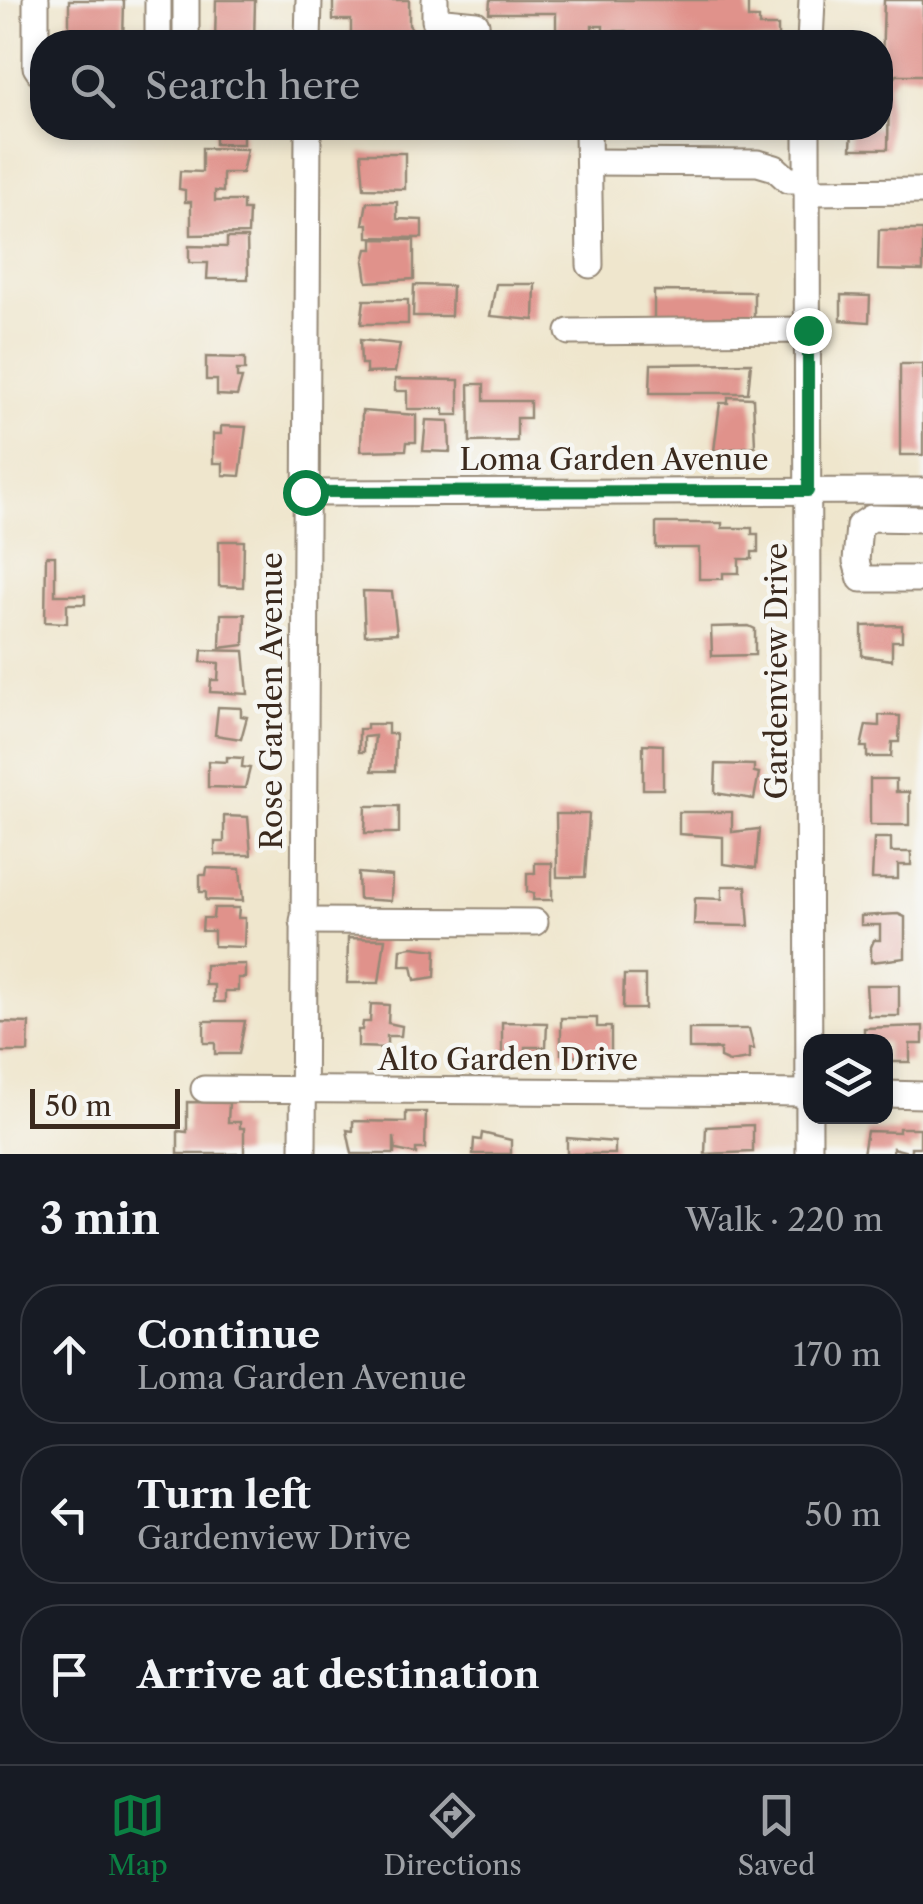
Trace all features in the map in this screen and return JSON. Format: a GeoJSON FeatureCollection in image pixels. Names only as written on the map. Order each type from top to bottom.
{"type":"FeatureCollection","features":[{"type":"Feature","properties":{"kind":"street"},"geometry":{"type":"LineString","coordinates":[[36,0],[36,30]]}},
{"type":"Feature","properties":{"kind":"street"},"geometry":{"type":"LineString","coordinates":[[158,0],[158,30]]}},
{"type":"Feature","properties":{"kind":"street"},"geometry":{"type":"LineString","coordinates":[[186,0],[186,30]]}},
{"type":"Feature","properties":{"kind":"street"},"geometry":{"type":"LineString","coordinates":[[308,0],[308,30]]}},
{"type":"Feature","properties":{"kind":"street"},"geometry":{"type":"LineString","coordinates":[[435,0],[435,20],[476,24],[477,30]]}},
{"type":"Feature","properties":{"kind":"street"},"geometry":{"type":"LineString","coordinates":[[811,30],[812,0]]}},
{"type":"Feature","properties":{"kind":"street","name":"Rose Garden Avenue"},"geometry":{"type":"LineString","coordinates":[[303,1154],[308,140]]}},
{"type":"Feature","properties":{"kind":"street"},"geometry":{"type":"LineString","coordinates":[[588,140],[590,265]]}},
{"type":"Feature","properties":{"kind":"street","name":"Gardenview Drive"},"geometry":{"type":"LineString","coordinates":[[807,140],[810,1034]]}},
{"type":"Feature","properties":{"kind":"street"},"geometry":{"type":"LineString","coordinates":[[589,162],[758,164],[776,168],[788,180],[806,186],[923,191]]}},
{"type":"Feature","properties":{"kind":"street"},"geometry":{"type":"LineString","coordinates":[[569,332],[808,330]]}},
{"type":"Feature","properties":{"kind":"street","name":"Loma Garden Avenue"},"geometry":{"type":"LineString","coordinates":[[305,492],[923,491]]}},
{"type":"Feature","properties":{"kind":"street"},"geometry":{"type":"LineString","coordinates":[[923,519],[871,518],[859,526],[856,562],[860,580],[923,580]]}},
{"type":"Feature","properties":{"kind":"street"},"geometry":{"type":"LineString","coordinates":[[302,920],[535,922]]}},
{"type":"Feature","properties":{"kind":"street","name":"Alto Garden Drive"},"geometry":{"type":"LineString","coordinates":[[204,1089],[803,1092]]}},
{"type":"Feature","properties":{"kind":"street"},"geometry":{"type":"LineString","coordinates":[[893,1094],[923,1095]]}},
{"type":"Feature","properties":{"kind":"street","name":"Gardenview Drive"},"geometry":{"type":"LineString","coordinates":[[809,1124],[809,1154]]}},
{"type":"Feature","properties":{"kind":"building"},"geometry":{"type":"Polygon","coordinates":[[[69,0],[124,0],[123,30],[69,30],[69,0]]]}},
{"type":"Feature","properties":{"kind":"building"},"geometry":{"type":"Polygon","coordinates":[[[216,0],[255,0],[254,30],[215,30],[216,0]]]}},
{"type":"Feature","properties":{"kind":"building"},"geometry":{"type":"Polygon","coordinates":[[[333,0],[409,0],[409,25],[413,30],[351,30],[351,20],[333,20],[333,0]]]}},
{"type":"Feature","properties":{"kind":"building"},"geometry":{"type":"Polygon","coordinates":[[[490,0],[748,0],[748,18],[759,18],[759,26],[778,26],[778,30],[603,30],[603,26],[592,26],[592,30],[556,30],[556,13],[489,13],[490,0]]]}},
{"type":"Feature","properties":{"kind":"building"},"geometry":{"type":"Polygon","coordinates":[[[884,0],[923,0],[923,75],[897,75],[893,80],[893,30],[883,30],[884,0]]]}},
{"type":"Feature","properties":{"kind":"building"},"geometry":{"type":"Polygon","coordinates":[[[215,140],[243,140],[243,144],[215,144],[215,140]]]}},
{"type":"Feature","properties":{"kind":"building"},"geometry":{"type":"Polygon","coordinates":[[[851,140],[888,140],[888,149],[851,149],[851,140]]]}},
{"type":"Feature","properties":{"kind":"building"},"geometry":{"type":"Polygon","coordinates":[[[202,148],[247,149],[242,173],[223,173],[223,192],[215,191],[215,201],[243,201],[243,210],[249,210],[248,234],[191,235],[191,202],[185,202],[185,190],[179,189],[180,171],[202,172],[202,148]]]}},
{"type":"Feature","properties":{"kind":"building"},"geometry":{"type":"Polygon","coordinates":[[[361,153],[405,153],[405,189],[364,188],[361,153]]]}},
{"type":"Feature","properties":{"kind":"building"},"geometry":{"type":"Polygon","coordinates":[[[367,202],[397,202],[397,219],[422,220],[422,238],[368,237],[368,224],[363,224],[367,202]]]}},
{"type":"Feature","properties":{"kind":"building"},"geometry":{"type":"Polygon","coordinates":[[[879,230],[923,230],[923,271],[878,270],[879,230]]]}},
{"type":"Feature","properties":{"kind":"building"},"geometry":{"type":"Polygon","coordinates":[[[227,238],[247,238],[248,279],[207,279],[208,263],[189,263],[189,246],[227,247],[227,238]]]}},
{"type":"Feature","properties":{"kind":"building"},"geometry":{"type":"Polygon","coordinates":[[[373,239],[414,240],[414,279],[367,282],[364,261],[367,249],[373,249],[373,239]]]}},
{"type":"Feature","properties":{"kind":"building"},"geometry":{"type":"Polygon","coordinates":[[[496,284],[535,284],[534,320],[490,316],[496,284]]]}},
{"type":"Feature","properties":{"kind":"building"},"geometry":{"type":"Polygon","coordinates":[[[414,285],[452,286],[451,316],[413,316],[414,285]]]}},
{"type":"Feature","properties":{"kind":"building"},"geometry":{"type":"Polygon","coordinates":[[[654,291],[754,292],[754,322],[654,321],[654,291]]]}},
{"type":"Feature","properties":{"kind":"building"},"geometry":{"type":"Polygon","coordinates":[[[841,295],[870,296],[869,322],[841,320],[841,295]]]}},
{"type":"Feature","properties":{"kind":"building"},"geometry":{"type":"Polygon","coordinates":[[[364,300],[408,300],[408,324],[361,324],[364,300]]]}},
{"type":"Feature","properties":{"kind":"building"},"geometry":{"type":"Polygon","coordinates":[[[360,340],[400,344],[395,372],[366,373],[366,364],[361,364],[360,340]]]}},
{"type":"Feature","properties":{"kind":"building"},"geometry":{"type":"Polygon","coordinates":[[[206,357],[245,358],[245,370],[237,370],[237,378],[242,378],[237,396],[217,395],[217,380],[206,380],[206,357]]]}},
{"type":"Feature","properties":{"kind":"building"},"geometry":{"type":"Polygon","coordinates":[[[751,363],[748,393],[650,393],[651,364],[751,363]]]}},
{"type":"Feature","properties":{"kind":"building"},"geometry":{"type":"Polygon","coordinates":[[[900,364],[923,364],[923,455],[900,455],[900,364]]]}},
{"type":"Feature","properties":{"kind":"building"},"geometry":{"type":"Polygon","coordinates":[[[395,379],[459,380],[459,415],[444,415],[444,409],[407,409],[407,391],[395,391],[395,379]]]}},
{"type":"Feature","properties":{"kind":"building"},"geometry":{"type":"Polygon","coordinates":[[[469,384],[484,384],[484,401],[530,401],[530,418],[517,418],[517,441],[470,442],[469,384]]]}},
{"type":"Feature","properties":{"kind":"building"},"geometry":{"type":"Polygon","coordinates":[[[728,397],[753,398],[755,446],[714,451],[720,403],[728,403],[728,397]]]}},
{"type":"Feature","properties":{"kind":"building"},"geometry":{"type":"Polygon","coordinates":[[[362,411],[416,415],[416,442],[407,442],[406,450],[361,451],[362,411]]]}},
{"type":"Feature","properties":{"kind":"building"},"geometry":{"type":"Polygon","coordinates":[[[426,420],[449,421],[450,452],[423,451],[426,420]]]}},
{"type":"Feature","properties":{"kind":"building"},"geometry":{"type":"Polygon","coordinates":[[[221,426],[246,427],[240,476],[223,475],[223,463],[213,463],[213,434],[221,434],[221,426]]]}},
{"type":"Feature","properties":{"kind":"building"},"geometry":{"type":"Polygon","coordinates":[[[656,523],[722,523],[722,528],[752,528],[752,534],[758,534],[758,552],[752,552],[752,559],[739,559],[739,573],[723,573],[723,579],[699,579],[699,548],[656,548],[656,523]]]}},
{"type":"Feature","properties":{"kind":"building"},"geometry":{"type":"Polygon","coordinates":[[[219,541],[244,541],[243,587],[219,586],[219,541]]]}},
{"type":"Feature","properties":{"kind":"building"},"geometry":{"type":"Polygon","coordinates":[[[46,556],[55,556],[55,595],[85,595],[85,604],[67,604],[67,623],[45,622],[46,556]]]}},
{"type":"Feature","properties":{"kind":"building"},"geometry":{"type":"Polygon","coordinates":[[[363,591],[392,592],[397,633],[365,635],[363,591]]]}},
{"type":"Feature","properties":{"kind":"building"},"geometry":{"type":"Polygon","coordinates":[[[221,614],[245,614],[244,645],[220,648],[221,614]]]}},
{"type":"Feature","properties":{"kind":"building"},"geometry":{"type":"Polygon","coordinates":[[[902,625],[902,641],[892,641],[892,660],[862,656],[862,626],[902,625]]]}},
{"type":"Feature","properties":{"kind":"building"},"geometry":{"type":"Polygon","coordinates":[[[711,627],[755,629],[755,655],[712,656],[711,627]]]}},
{"type":"Feature","properties":{"kind":"building"},"geometry":{"type":"Polygon","coordinates":[[[202,650],[244,651],[248,694],[210,692],[211,680],[218,680],[219,663],[201,662],[202,650]]]}},
{"type":"Feature","properties":{"kind":"building"},"geometry":{"type":"Polygon","coordinates":[[[218,707],[241,708],[241,716],[247,717],[241,739],[215,735],[218,707]]]}},
{"type":"Feature","properties":{"kind":"building"},"geometry":{"type":"Polygon","coordinates":[[[879,715],[900,716],[899,742],[892,742],[891,757],[867,757],[867,747],[861,747],[866,725],[879,726],[879,715]]]}},
{"type":"Feature","properties":{"kind":"building"},"geometry":{"type":"Polygon","coordinates":[[[367,724],[388,724],[388,734],[396,734],[395,771],[372,771],[375,736],[364,737],[364,752],[359,752],[359,729],[367,729],[367,724]]]}},
{"type":"Feature","properties":{"kind":"building"},"geometry":{"type":"Polygon","coordinates":[[[643,744],[663,745],[663,789],[643,789],[643,744]]]}},
{"type":"Feature","properties":{"kind":"building"},"geometry":{"type":"Polygon","coordinates":[[[227,757],[243,758],[242,767],[250,768],[245,788],[208,787],[208,761],[227,762],[227,757]]]}},
{"type":"Feature","properties":{"kind":"building"},"geometry":{"type":"Polygon","coordinates":[[[716,764],[754,765],[754,772],[759,773],[754,799],[715,793],[716,764]]]}},
{"type":"Feature","properties":{"kind":"building"},"geometry":{"type":"Polygon","coordinates":[[[870,779],[896,779],[896,792],[909,792],[909,825],[870,825],[870,779]]]}},
{"type":"Feature","properties":{"kind":"building"},"geometry":{"type":"Polygon","coordinates":[[[366,806],[399,806],[399,833],[365,833],[366,806]]]}},
{"type":"Feature","properties":{"kind":"building"},"geometry":{"type":"Polygon","coordinates":[[[679,812],[732,812],[732,832],[759,829],[756,868],[723,864],[723,837],[679,834],[679,812]]]}},
{"type":"Feature","properties":{"kind":"building"},"geometry":{"type":"Polygon","coordinates":[[[556,814],[589,814],[585,877],[557,877],[556,814]]]}},
{"type":"Feature","properties":{"kind":"building"},"geometry":{"type":"Polygon","coordinates":[[[224,816],[248,817],[251,855],[215,855],[215,842],[224,842],[224,816]]]}},
{"type":"Feature","properties":{"kind":"building"},"geometry":{"type":"Polygon","coordinates":[[[874,838],[891,838],[891,852],[911,852],[911,865],[898,865],[898,879],[872,879],[874,838]]]}},
{"type":"Feature","properties":{"kind":"building"},"geometry":{"type":"Polygon","coordinates":[[[535,863],[552,863],[552,900],[533,900],[534,893],[527,892],[527,873],[535,873],[535,863]]]}},
{"type":"Feature","properties":{"kind":"building"},"geometry":{"type":"Polygon","coordinates":[[[207,868],[240,869],[243,901],[206,900],[206,892],[200,892],[200,875],[206,875],[207,868]]]}},
{"type":"Feature","properties":{"kind":"building"},"geometry":{"type":"Polygon","coordinates":[[[358,873],[392,876],[391,901],[359,899],[358,873]]]}},
{"type":"Feature","properties":{"kind":"building"},"geometry":{"type":"Polygon","coordinates":[[[722,886],[746,886],[749,926],[694,925],[695,898],[722,899],[722,886]]]}},
{"type":"Feature","properties":{"kind":"building"},"geometry":{"type":"Polygon","coordinates":[[[214,908],[239,908],[238,918],[245,918],[244,947],[214,946],[214,931],[202,931],[203,918],[213,918],[214,908]]]}},
{"type":"Feature","properties":{"kind":"building"},"geometry":{"type":"Polygon","coordinates":[[[861,916],[905,917],[905,958],[871,962],[871,947],[874,940],[880,940],[880,925],[861,925],[861,916]]]}},
{"type":"Feature","properties":{"kind":"building"},"geometry":{"type":"Polygon","coordinates":[[[348,938],[385,939],[379,983],[347,983],[348,938]]]}},
{"type":"Feature","properties":{"kind":"building"},"geometry":{"type":"Polygon","coordinates":[[[401,949],[436,950],[435,977],[415,980],[412,966],[400,966],[401,949]]]}},
{"type":"Feature","properties":{"kind":"building"},"geometry":{"type":"Polygon","coordinates":[[[245,964],[245,978],[238,978],[238,991],[225,991],[225,1002],[214,1002],[214,985],[205,985],[205,965],[245,964]]]}},
{"type":"Feature","properties":{"kind":"building"},"geometry":{"type":"Polygon","coordinates":[[[624,975],[645,975],[645,1009],[623,1009],[624,975]]]}},
{"type":"Feature","properties":{"kind":"building"},"geometry":{"type":"Polygon","coordinates":[[[866,985],[899,985],[899,1016],[868,1016],[866,985]]]}},
{"type":"Feature","properties":{"kind":"building"},"geometry":{"type":"Polygon","coordinates":[[[371,1004],[389,1005],[388,1023],[402,1026],[401,1036],[387,1036],[387,1048],[358,1047],[358,1030],[362,1030],[363,1022],[370,1022],[371,1004]]]}},
{"type":"Feature","properties":{"kind":"building"},"geometry":{"type":"Polygon","coordinates":[[[561,1018],[597,1018],[597,1027],[611,1027],[611,1052],[598,1052],[596,1059],[561,1054],[561,1018]]]}},
{"type":"Feature","properties":{"kind":"building"},"geometry":{"type":"Polygon","coordinates":[[[204,1021],[245,1021],[239,1054],[215,1054],[215,1043],[204,1043],[204,1021]]]}},
{"type":"Feature","properties":{"kind":"building"},"geometry":{"type":"Polygon","coordinates":[[[0,1022],[29,1023],[28,1052],[0,1052],[0,1022]]]}},
{"type":"Feature","properties":{"kind":"building"},"geometry":{"type":"Polygon","coordinates":[[[502,1022],[547,1023],[546,1047],[525,1047],[525,1060],[502,1054],[502,1022]]]}},
{"type":"Feature","properties":{"kind":"building"},"geometry":{"type":"Polygon","coordinates":[[[923,1026],[923,1044],[910,1044],[910,1062],[893,1062],[893,1034],[864,1034],[864,1028],[923,1026]]]}},
{"type":"Feature","properties":{"kind":"building"},"geometry":{"type":"Polygon","coordinates":[[[689,1029],[749,1029],[754,1049],[749,1049],[749,1059],[729,1062],[720,1058],[720,1049],[689,1049],[689,1029]]]}},
{"type":"Feature","properties":{"kind":"building"},"geometry":{"type":"Polygon","coordinates":[[[187,1102],[229,1103],[228,1122],[240,1122],[240,1128],[244,1128],[244,1154],[178,1154],[178,1131],[187,1132],[187,1102]]]}},
{"type":"Feature","properties":{"kind":"building"},"geometry":{"type":"Polygon","coordinates":[[[406,1112],[426,1112],[425,1149],[416,1149],[416,1154],[396,1150],[394,1137],[394,1154],[352,1154],[347,1130],[353,1131],[353,1121],[406,1122],[406,1112]]]}},
{"type":"Feature","properties":{"kind":"building"},"geometry":{"type":"Polygon","coordinates":[[[753,1125],[753,1152],[705,1154],[706,1127],[753,1125]]]}},
{"type":"Feature","properties":{"kind":"building"},"geometry":{"type":"Polygon","coordinates":[[[899,1128],[920,1128],[920,1147],[911,1147],[911,1153],[893,1148],[893,1154],[863,1154],[867,1131],[899,1132],[899,1128]]]}},
{"type":"Feature","properties":{"kind":"building"},"geometry":{"type":"Polygon","coordinates":[[[482,1133],[511,1140],[511,1154],[473,1154],[474,1139],[481,1140],[482,1133]]]}},
{"type":"Feature","properties":{"kind":"building"},"geometry":{"type":"Polygon","coordinates":[[[567,1138],[615,1142],[615,1154],[567,1154],[567,1138]]]}},
{"type":"Feature","properties":{"kind":"route"},"geometry":{"type":"LineString","coordinates":[[305,492],[808,491],[808,330]]}}]}
